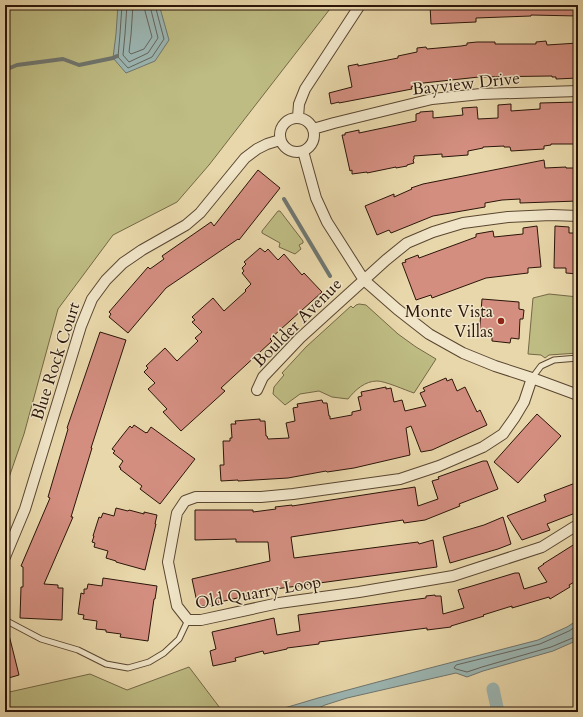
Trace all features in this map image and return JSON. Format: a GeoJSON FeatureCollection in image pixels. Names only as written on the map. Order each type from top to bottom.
{"type":"FeatureCollection","features":[{"type":"Feature","properties":{"kind":"street"},"geometry":{"type":"LineString","coordinates":[[298,117],[298,104],[305,89],[360,5]]}},
{"type":"Feature","properties":{"kind":"street","name":"Bayview Drive"},"geometry":{"type":"LineString","coordinates":[[313,129],[432,99],[481,94],[578,91]]}},
{"type":"Feature","properties":{"kind":"street"},"geometry":{"type":"LineString","coordinates":[[291,118],[302,118],[309,122],[313,129],[313,141],[309,147],[303,151],[291,151],[284,147],[280,140],[280,129],[284,122],[291,118]]}},
{"type":"Feature","properties":{"kind":"street","name":"Blue Rock Court"},"geometry":{"type":"LineString","coordinates":[[5,557],[25,510],[81,326],[92,299],[106,280],[123,263],[142,250],[186,225],[200,212],[245,158],[257,149],[280,140]]}},
{"type":"Feature","properties":{"kind":"street"},"geometry":{"type":"LineString","coordinates":[[303,151],[316,198],[327,222],[364,280],[397,309],[429,334],[463,353],[578,396]]}},
{"type":"Feature","properties":{"kind":"street","name":"Boulder Avenue"},"geometry":{"type":"LineString","coordinates":[[256,390],[263,377],[300,338],[386,260],[407,243],[433,232],[463,223],[508,217],[550,215],[578,216]]}},
{"type":"Feature","properties":{"kind":"street","name":"Old Quarry Loop"},"geometry":{"type":"LineString","coordinates":[[532,378],[524,402],[503,434],[483,447],[439,466],[393,480],[261,497],[196,497],[185,502],[177,514],[168,562],[177,606],[188,620],[202,620],[279,603],[359,592],[453,576],[542,547],[578,526]]}},
{"type":"Feature","properties":{"kind":"lane"},"geometry":{"type":"LineString","coordinates":[[532,378],[541,366],[554,360],[578,358]]}},
{"type":"Feature","properties":{"kind":"lane"},"geometry":{"type":"LineString","coordinates":[[5,620],[41,639],[78,650],[106,664],[128,668],[149,662],[164,653],[179,639],[188,620]]}},
{"type":"Feature","properties":{"kind":"shaded area"},"geometry":{"type":"Polygon","coordinates":[[[5,5],[333,5],[209,165],[177,202],[113,235],[58,309],[24,434],[5,489],[5,5]]]}},
{"type":"Feature","properties":{"kind":"shaded area"},"geometry":{"type":"Polygon","coordinates":[[[278,211],[280,211],[303,241],[303,243],[299,245],[301,249],[295,254],[279,247],[280,243],[262,233],[278,211]]]}},
{"type":"Feature","properties":{"kind":"shaded area"},"geometry":{"type":"Polygon","coordinates":[[[549,294],[578,297],[578,353],[549,355],[545,358],[541,355],[528,354],[533,298],[549,294]]]}},
{"type":"Feature","properties":{"kind":"shaded area"},"geometry":{"type":"Polygon","coordinates":[[[359,304],[366,305],[398,334],[436,359],[414,393],[385,382],[373,381],[354,392],[348,399],[332,397],[319,391],[300,394],[285,405],[273,394],[274,387],[284,375],[282,373],[306,347],[351,306],[353,308],[359,304]]]}},
{"type":"Feature","properties":{"kind":"shaded area"},"geometry":{"type":"Polygon","coordinates":[[[189,667],[223,712],[5,712],[5,693],[90,674],[127,690],[189,667]]]}},
{"type":"Feature","properties":{"kind":"water"},"geometry":{"type":"Polygon","coordinates":[[[118,5],[161,5],[160,8],[169,40],[155,61],[126,73],[113,58],[118,5]]]}},
{"type":"Feature","properties":{"kind":"water"},"geometry":{"type":"Polygon","coordinates":[[[578,620],[578,640],[553,651],[467,677],[456,673],[347,698],[325,705],[310,712],[271,712],[318,698],[538,640],[567,627],[578,620]]]}},
{"type":"Feature","properties":{"kind":"building"},"geometry":{"type":"Polygon","coordinates":[[[430,5],[578,5],[578,16],[531,15],[476,18],[476,22],[431,24],[430,5]]]}},
{"type":"Feature","properties":{"kind":"building"},"geometry":{"type":"Polygon","coordinates":[[[546,41],[547,45],[578,43],[578,78],[556,79],[556,77],[552,76],[479,77],[414,84],[415,86],[411,87],[412,89],[331,104],[329,93],[352,87],[348,66],[358,64],[358,66],[398,58],[398,56],[417,52],[417,48],[426,47],[427,49],[461,46],[467,45],[467,43],[477,42],[495,42],[495,44],[536,44],[536,42],[546,41]]]}},
{"type":"Feature","properties":{"kind":"building"},"geometry":{"type":"Polygon","coordinates":[[[578,102],[578,144],[551,144],[544,146],[544,149],[511,151],[510,147],[504,146],[483,147],[468,151],[468,155],[442,157],[442,154],[414,156],[414,163],[407,166],[352,174],[342,135],[359,130],[359,133],[416,121],[416,114],[420,112],[433,111],[433,118],[463,115],[462,108],[477,107],[478,119],[498,118],[498,105],[511,104],[511,111],[540,109],[540,103],[578,102]]]}},
{"type":"Feature","properties":{"kind":"building"},"geometry":{"type":"Polygon","coordinates":[[[544,160],[545,168],[578,168],[578,201],[520,203],[520,199],[502,200],[485,203],[485,207],[433,216],[391,233],[389,230],[377,235],[365,206],[394,194],[394,197],[412,189],[411,188],[423,184],[544,160]]]}},
{"type":"Feature","properties":{"kind":"building"},"geometry":{"type":"Polygon","coordinates":[[[258,170],[280,188],[239,240],[238,239],[166,288],[128,333],[109,317],[111,314],[109,312],[148,267],[150,269],[164,259],[162,256],[211,222],[214,226],[258,170]]]}},
{"type":"Feature","properties":{"kind":"building"},"geometry":{"type":"Polygon","coordinates":[[[537,226],[541,267],[528,268],[528,273],[486,278],[432,298],[431,295],[416,300],[402,263],[406,262],[405,260],[418,255],[419,258],[476,237],[476,234],[493,231],[494,237],[523,234],[523,228],[537,226]]]}},
{"type":"Feature","properties":{"kind":"building"},"geometry":{"type":"Polygon","coordinates":[[[555,226],[569,227],[569,233],[578,233],[578,274],[566,273],[566,268],[554,268],[555,226]]]}},
{"type":"Feature","properties":{"kind":"building"},"geometry":{"type":"Polygon","coordinates":[[[260,248],[265,252],[268,249],[278,260],[284,254],[302,275],[304,273],[322,292],[270,339],[272,341],[221,388],[225,391],[181,431],[163,412],[167,409],[148,389],[155,383],[144,372],[148,368],[146,366],[165,348],[177,361],[198,341],[195,338],[202,332],[192,322],[195,320],[192,317],[213,298],[224,311],[246,291],[245,290],[251,284],[242,273],[244,271],[242,268],[246,264],[244,262],[260,248]]]}},
{"type":"Feature","properties":{"kind":"building"},"geometry":{"type":"Polygon","coordinates":[[[482,299],[519,302],[519,309],[524,310],[523,319],[520,319],[519,339],[511,338],[510,343],[492,341],[492,337],[479,336],[482,299]]]}},
{"type":"Feature","properties":{"kind":"building"},"geometry":{"type":"Polygon","coordinates":[[[100,332],[126,340],[91,448],[71,517],[73,517],[44,584],[58,585],[58,588],[63,588],[62,620],[20,618],[21,587],[23,587],[23,567],[21,566],[50,498],[48,497],[68,429],[67,428],[100,332]]]}},
{"type":"Feature","properties":{"kind":"building"},"geometry":{"type":"Polygon","coordinates":[[[446,378],[447,381],[452,379],[457,391],[465,387],[477,412],[480,410],[487,425],[432,450],[421,452],[411,426],[406,428],[410,455],[354,468],[326,471],[288,478],[221,481],[220,465],[224,465],[223,441],[230,441],[230,438],[232,438],[231,424],[236,424],[235,421],[260,419],[260,421],[265,421],[266,436],[268,439],[289,438],[286,423],[295,421],[293,408],[298,407],[297,404],[322,400],[323,403],[327,403],[330,419],[352,415],[352,412],[361,410],[358,397],[362,396],[361,392],[386,387],[386,389],[391,388],[394,402],[402,400],[405,411],[426,406],[420,393],[425,391],[423,388],[446,378]]]}},
{"type":"Feature","properties":{"kind":"building"},"geometry":{"type":"Polygon","coordinates":[[[537,414],[561,436],[518,483],[494,462],[537,414]]]}},
{"type":"Feature","properties":{"kind":"building"},"geometry":{"type":"Polygon","coordinates":[[[134,425],[146,433],[151,427],[195,459],[160,504],[140,489],[142,486],[120,469],[121,468],[119,467],[123,461],[113,453],[115,451],[112,449],[130,426],[132,428],[134,425]]]}},
{"type":"Feature","properties":{"kind":"building"},"geometry":{"type":"Polygon","coordinates":[[[483,461],[487,461],[498,489],[459,504],[460,506],[425,520],[404,523],[403,520],[291,537],[294,558],[418,542],[419,544],[433,540],[437,567],[268,590],[198,607],[192,579],[270,561],[268,542],[236,542],[236,539],[195,540],[195,510],[253,510],[253,512],[276,509],[275,507],[292,506],[415,487],[418,506],[438,499],[432,481],[439,479],[438,477],[483,461]]]}},
{"type":"Feature","properties":{"kind":"building"},"geometry":{"type":"Polygon","coordinates":[[[578,482],[578,512],[547,524],[550,530],[522,540],[507,516],[546,501],[544,495],[578,482]]]}},
{"type":"Feature","properties":{"kind":"building"},"geometry":{"type":"Polygon","coordinates":[[[116,508],[144,514],[144,512],[157,515],[145,570],[106,558],[108,551],[94,547],[95,543],[92,542],[93,536],[99,517],[101,518],[103,513],[114,516],[116,508]]]}},
{"type":"Feature","properties":{"kind":"building"},"geometry":{"type":"Polygon","coordinates":[[[503,517],[511,544],[450,563],[443,537],[484,525],[503,517]]]}},
{"type":"Feature","properties":{"kind":"building"},"geometry":{"type":"Polygon","coordinates":[[[578,542],[578,580],[569,585],[570,587],[550,599],[549,597],[512,608],[512,606],[451,627],[427,630],[427,628],[319,642],[319,644],[287,648],[264,654],[263,651],[235,658],[236,661],[213,666],[210,651],[216,649],[212,632],[274,618],[277,635],[300,631],[298,615],[426,598],[426,596],[435,595],[441,596],[443,614],[464,608],[458,590],[515,573],[519,573],[524,589],[547,582],[538,568],[578,542]]]}},
{"type":"Feature","properties":{"kind":"building"},"geometry":{"type":"Polygon","coordinates":[[[103,578],[157,586],[148,641],[120,637],[121,634],[96,629],[97,621],[83,619],[84,615],[78,614],[81,593],[84,594],[84,589],[87,589],[88,584],[102,586],[103,578]]]}},
{"type":"Feature","properties":{"kind":"building"},"geometry":{"type":"Polygon","coordinates":[[[9,635],[19,675],[5,679],[5,636],[9,635]]]}},
{"type":"Feature","properties":{"kind":"waterway"},"geometry":{"type":"LineString","coordinates":[[5,70],[17,65],[63,59],[79,65],[117,56]]}},
{"type":"Feature","properties":{"kind":"waterway"},"geometry":{"type":"LineString","coordinates":[[284,199],[330,276]]}},
{"type":"Feature","properties":{"kind":"waterway"},"geometry":{"type":"LineString","coordinates":[[493,689],[498,712]]}},
{"type":"Feature","properties":{"kind":"place","name":"Monte Vista Villas"},"geometry":{"type":"Point","coordinates":[501,321]}}]}
